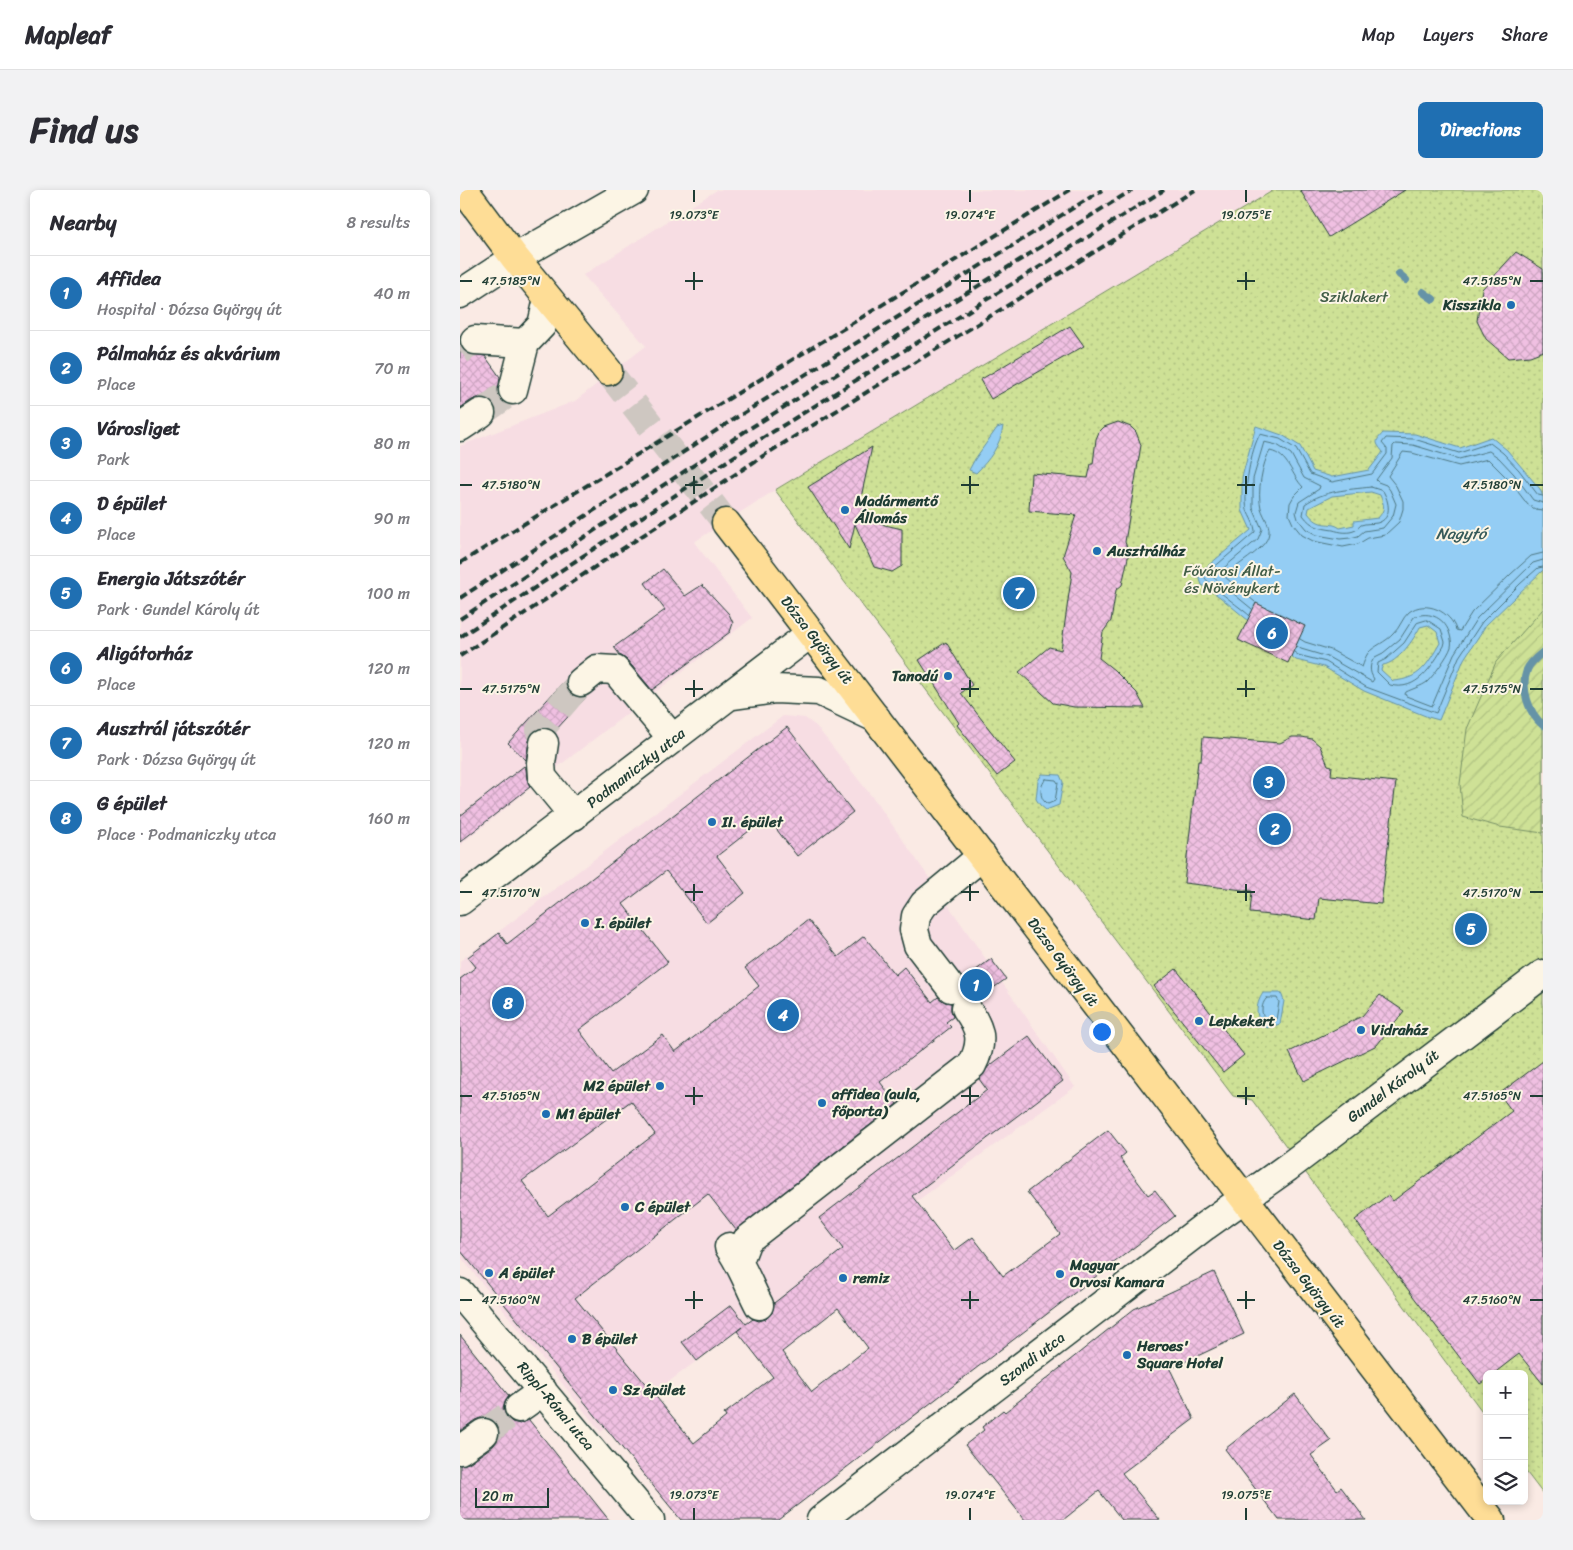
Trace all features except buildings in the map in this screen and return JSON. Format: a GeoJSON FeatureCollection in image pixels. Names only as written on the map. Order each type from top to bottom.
{"type":"FeatureCollection","features":[{"type":"Feature","properties":{"kind":"main road"},"geometry":{"type":"LineString","coordinates":[[464,190],[515,258],[608,372]]}},
{"type":"Feature","properties":{"kind":"main road","name":"Dózsa György út"},"geometry":{"type":"LineString","coordinates":[[726,523],[1491,1520]]}},
{"type":"Feature","properties":{"kind":"street"},"geometry":{"type":"LineString","coordinates":[[460,294],[515,258],[634,190]]}},
{"type":"Feature","properties":{"kind":"street"},"geometry":{"type":"LineString","coordinates":[[513,390],[525,342],[542,325],[548,298]]}},
{"type":"Feature","properties":{"kind":"street"},"geometry":{"type":"LineString","coordinates":[[475,340],[525,342]]}},
{"type":"Feature","properties":{"kind":"street","name":"Podmaniczky utca"},"geometry":{"type":"LineString","coordinates":[[460,902],[811,633]]}},
{"type":"Feature","properties":{"kind":"street"},"geometry":{"type":"LineString","coordinates":[[581,682],[597,669],[615,670],[673,739]]}},
{"type":"Feature","properties":{"kind":"street"},"geometry":{"type":"LineString","coordinates":[[730,696],[775,688],[819,691],[876,718]]}},
{"type":"Feature","properties":{"kind":"street"},"geometry":{"type":"LineString","coordinates":[[544,743],[541,764],[542,777],[574,816]]}},
{"type":"Feature","properties":{"kind":"street"},"geometry":{"type":"LineString","coordinates":[[759,1306],[733,1252],[972,1065],[978,1052],[979,1035],[977,1024],[918,945],[914,930],[916,916],[924,904],[982,856]]}},
{"type":"Feature","properties":{"kind":"street","name":"Gundel Károly út"},"geometry":{"type":"LineString","coordinates":[[1244,1199],[1543,974]]}},
{"type":"Feature","properties":{"kind":"street","name":"Szondi utca"},"geometry":{"type":"LineString","coordinates":[[820,1520],[1205,1226],[1244,1199]]}},
{"type":"Feature","properties":{"kind":"street","name":"Rippl-Rónai utca"},"geometry":{"type":"LineString","coordinates":[[460,1293],[650,1520]]}},
{"type":"Feature","properties":{"kind":"street"},"geometry":{"type":"LineString","coordinates":[[519,1408],[543,1391]]}},
{"type":"Feature","properties":{"kind":"street"},"geometry":{"type":"LineString","coordinates":[[460,1450],[484,1433]]}},
{"type":"Feature","properties":{"kind":"shaded area"},"geometry":{"type":"Polygon","coordinates":[[[717,190],[1276,190],[775,490],[694,542],[752,618],[538,782],[460,845],[460,446],[575,401],[646,346],[583,275],[717,190]]]}},
{"type":"Feature","properties":{"kind":"shaded area"},"geometry":{"type":"Polygon","coordinates":[[[783,716],[805,718],[816,726],[877,803],[1075,1087],[737,1331],[601,1432],[460,1256],[460,961],[783,716]]]}},
{"type":"Feature","properties":{"kind":"green space","name":"Fővárosi Állat- és Növénykert"},"geometry":{"type":"Polygon","coordinates":[[[1274,190],[1543,190],[1543,1494],[1528,1474],[1528,1370],[1483,1370],[1483,1413],[1252,1100],[1233,1096],[775,490],[1274,190]]]}},
{"type":"Feature","properties":{"kind":"green space"},"geometry":{"type":"Polygon","coordinates":[[[1543,609],[1543,833],[1500,827],[1463,817],[1460,784],[1467,729],[1496,662],[1543,609]]]}},
{"type":"Feature","properties":{"kind":"water"},"geometry":{"type":"Polygon","coordinates":[[[1003,426],[1000,440],[990,457],[976,473],[969,470],[997,428],[1003,426]]]}},
{"type":"Feature","properties":{"kind":"water","name":"Nagytó"},"geometry":{"type":"Polygon","coordinates":[[[1256,426],[1282,435],[1300,446],[1313,471],[1332,477],[1369,470],[1383,452],[1377,442],[1383,433],[1415,434],[1460,448],[1491,437],[1507,450],[1540,489],[1543,497],[1543,570],[1486,625],[1464,659],[1439,720],[1428,717],[1364,691],[1324,667],[1296,660],[1220,597],[1202,585],[1198,574],[1251,530],[1242,510],[1242,477],[1256,426]],[[1371,492],[1332,496],[1309,508],[1308,513],[1321,523],[1340,528],[1354,525],[1354,521],[1378,518],[1384,507],[1380,495],[1371,492]],[[1428,625],[1420,627],[1410,644],[1400,655],[1383,665],[1381,670],[1393,681],[1402,680],[1416,674],[1422,670],[1431,658],[1440,643],[1437,632],[1428,625]]]}},
{"type":"Feature","properties":{"kind":"water"},"geometry":{"type":"Polygon","coordinates":[[[1042,774],[1060,775],[1063,782],[1059,805],[1046,810],[1036,799],[1038,781],[1042,774]]]}},
{"type":"Feature","properties":{"kind":"water"},"geometry":{"type":"Polygon","coordinates":[[[1263,993],[1281,993],[1284,1001],[1280,1024],[1267,1028],[1260,1020],[1257,1007],[1263,993]]]}},
{"type":"Feature","properties":{"kind":"waterway"},"geometry":{"type":"LineString","coordinates":[[1399,274],[1406,280]]}},
{"type":"Feature","properties":{"kind":"waterway"},"geometry":{"type":"LineString","coordinates":[[1423,292],[1433,299]]}},
{"type":"Feature","properties":{"kind":"waterway"},"geometry":{"type":"LineString","coordinates":[[1543,652],[1528,668],[1525,677],[1527,700],[1530,708],[1543,725]]}},
{"type":"Feature","properties":{"kind":"tunnel"},"geometry":{"type":"LineString","coordinates":[[460,351],[475,340]]}},
{"type":"Feature","properties":{"kind":"tunnel"},"geometry":{"type":"LineString","coordinates":[[608,371],[726,523]]}},
{"type":"Feature","properties":{"kind":"tunnel"},"geometry":{"type":"LineString","coordinates":[[481,413],[513,390]]}},
{"type":"Feature","properties":{"kind":"tunnel"},"geometry":{"type":"LineString","coordinates":[[544,743],[540,730],[581,682]]}},
{"type":"Feature","properties":{"kind":"tunnel"},"geometry":{"type":"LineString","coordinates":[[484,1433],[519,1408]]}},
{"type":"Feature","properties":{"kind":"railway"},"geometry":{"type":"LineString","coordinates":[[460,563],[1070,190]]}},
{"type":"Feature","properties":{"kind":"railway"},"geometry":{"type":"LineString","coordinates":[[460,598],[734,419],[1102,190]]}},
{"type":"Feature","properties":{"kind":"railway"},"geometry":{"type":"LineString","coordinates":[[460,619],[744,432],[1132,190]]}},
{"type":"Feature","properties":{"kind":"railway"},"geometry":{"type":"LineString","coordinates":[[460,637],[753,444],[1164,190]]}},
{"type":"Feature","properties":{"kind":"railway"},"geometry":{"type":"LineString","coordinates":[[460,656],[763,456],[1195,190]]}},
{"type":"Feature","properties":{"kind":"place","name":"Kisszikla"},"geometry":{"type":"Point","coordinates":[1511,305]}},
{"type":"Feature","properties":{"kind":"place","name":"Madármentő Állomás"},"geometry":{"type":"Point","coordinates":[845,510]}},
{"type":"Feature","properties":{"kind":"place","name":"Ausztrálház"},"geometry":{"type":"Point","coordinates":[1097,551]}},
{"type":"Feature","properties":{"kind":"place","name":"Ausztrál játszótér"},"geometry":{"type":"Point","coordinates":[1019,593]}},
{"type":"Feature","properties":{"kind":"place","name":"Aligátorház"},"geometry":{"type":"Point","coordinates":[1272,633]}},
{"type":"Feature","properties":{"kind":"place","name":"Tanodú"},"geometry":{"type":"Point","coordinates":[948,676]}},
{"type":"Feature","properties":{"kind":"place","name":"Városliget"},"geometry":{"type":"Point","coordinates":[1269,782]}},
{"type":"Feature","properties":{"kind":"place","name":"II. épület"},"geometry":{"type":"Point","coordinates":[712,822]}},
{"type":"Feature","properties":{"kind":"place","name":"Pálmaház és akvárium"},"geometry":{"type":"Point","coordinates":[1275,829]}},
{"type":"Feature","properties":{"kind":"place","name":"I. épület"},"geometry":{"type":"Point","coordinates":[585,923]}},
{"type":"Feature","properties":{"kind":"place","name":"Energia Játszótér"},"geometry":{"type":"Point","coordinates":[1471,929]}},
{"type":"Feature","properties":{"kind":"place","name":"Affidea"},"geometry":{"type":"Point","coordinates":[976,985]}},
{"type":"Feature","properties":{"kind":"place","name":"G épület"},"geometry":{"type":"Point","coordinates":[508,1003]}},
{"type":"Feature","properties":{"kind":"place","name":"D épület"},"geometry":{"type":"Point","coordinates":[783,1015]}},
{"type":"Feature","properties":{"kind":"place","name":"Lepkekert"},"geometry":{"type":"Point","coordinates":[1199,1021]}},
{"type":"Feature","properties":{"kind":"place","name":"Vidraház"},"geometry":{"type":"Point","coordinates":[1361,1030]}},
{"type":"Feature","properties":{"kind":"place","name":"M2 épület"},"geometry":{"type":"Point","coordinates":[660,1086]}},
{"type":"Feature","properties":{"kind":"place","name":"affidea (aula, főporta)"},"geometry":{"type":"Point","coordinates":[822,1103]}},
{"type":"Feature","properties":{"kind":"place","name":"M1 épület"},"geometry":{"type":"Point","coordinates":[546,1114]}},
{"type":"Feature","properties":{"kind":"place","name":"C épület"},"geometry":{"type":"Point","coordinates":[625,1207]}},
{"type":"Feature","properties":{"kind":"place","name":"A épület"},"geometry":{"type":"Point","coordinates":[489,1273]}},
{"type":"Feature","properties":{"kind":"place","name":"Magyar Orvosi Kamara"},"geometry":{"type":"Point","coordinates":[1060,1274]}},
{"type":"Feature","properties":{"kind":"place","name":"remiz"},"geometry":{"type":"Point","coordinates":[843,1278]}},
{"type":"Feature","properties":{"kind":"place","name":"B épület"},"geometry":{"type":"Point","coordinates":[572,1339]}},
{"type":"Feature","properties":{"kind":"place","name":"Heroes' Square Hotel"},"geometry":{"type":"Point","coordinates":[1127,1355]}},
{"type":"Feature","properties":{"kind":"place","name":"Sz épület"},"geometry":{"type":"Point","coordinates":[613,1390]}},
{"type":"Feature","properties":{"kind":"park label","name":"Sziklakert"},"geometry":{"type":"Point","coordinates":[1354,297]}}]}
